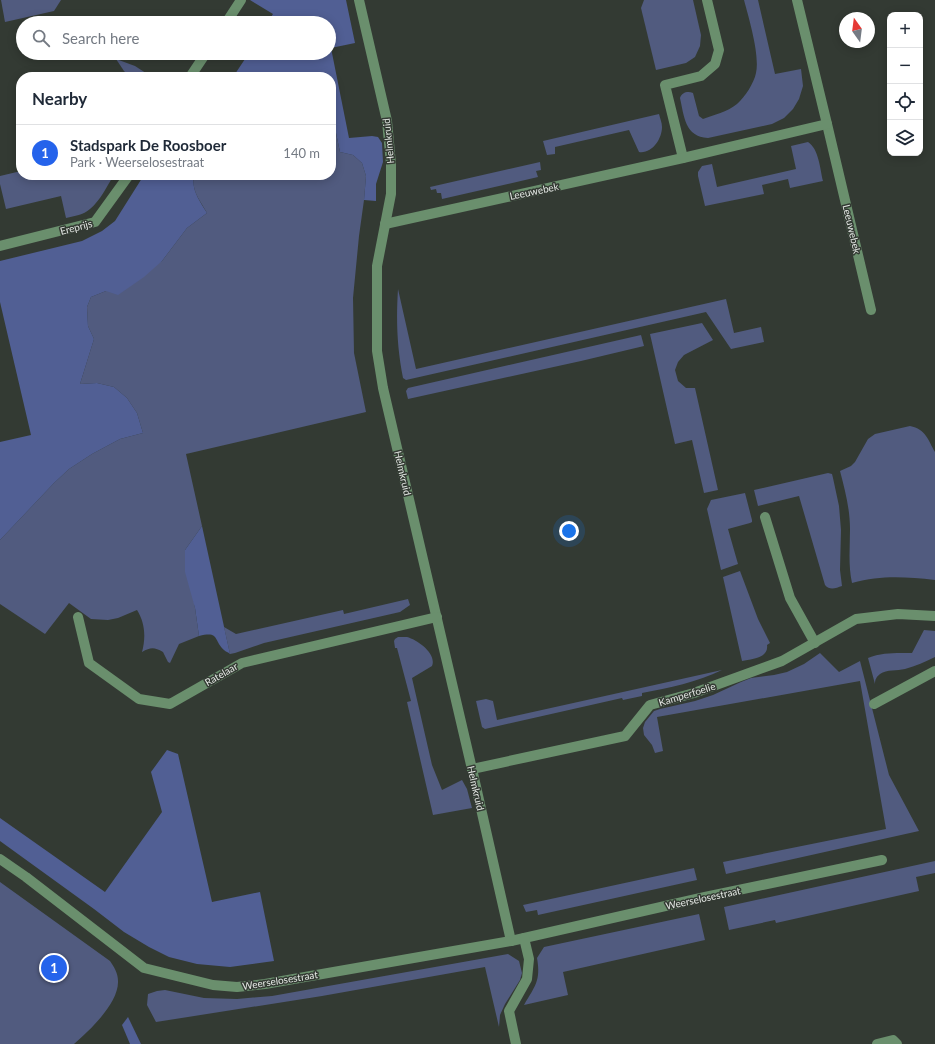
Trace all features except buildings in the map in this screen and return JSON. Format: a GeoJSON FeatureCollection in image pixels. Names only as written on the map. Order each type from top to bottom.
{"type":"FeatureCollection","features":[{"type":"Feature","properties":{"kind":"street"},"geometry":{"type":"LineString","coordinates":[[231,16],[241,0]]}},
{"type":"Feature","properties":{"kind":"street","name":"Helmkruid"},"geometry":{"type":"LineString","coordinates":[[359,0],[387,121],[392,164],[391,194],[377,266],[377,351],[385,396],[511,941]]}},
{"type":"Feature","properties":{"kind":"street"},"geometry":{"type":"LineString","coordinates":[[683,158],[665,85],[701,76],[715,64],[719,50],[707,0]]}},
{"type":"Feature","properties":{"kind":"street","name":"Leeuwebek"},"geometry":{"type":"LineString","coordinates":[[796,0],[828,124],[872,310]]}},
{"type":"Feature","properties":{"kind":"street"},"geometry":{"type":"LineString","coordinates":[[193,72],[201,60]]}},
{"type":"Feature","properties":{"kind":"street","name":"Leeuwebek"},"geometry":{"type":"LineString","coordinates":[[385,224],[683,158],[828,124]]}},
{"type":"Feature","properties":{"kind":"street","name":"Ereprijs"},"geometry":{"type":"LineString","coordinates":[[0,246],[95,222],[125,180]]}},
{"type":"Feature","properties":{"kind":"street"},"geometry":{"type":"LineString","coordinates":[[765,517],[790,598],[815,643]]}},
{"type":"Feature","properties":{"kind":"street","name":"Kamperfoelie"},"geometry":{"type":"LineString","coordinates":[[472,769],[625,736],[650,705],[694,693],[782,661],[856,619],[898,614],[935,616]]}},
{"type":"Feature","properties":{"kind":"street","name":"Ratelaar"},"geometry":{"type":"LineString","coordinates":[[78,617],[89,663],[139,699],[170,704],[242,662],[437,617]]}},
{"type":"Feature","properties":{"kind":"street"},"geometry":{"type":"LineString","coordinates":[[874,704],[935,671]]}},
{"type":"Feature","properties":{"kind":"street","name":"Weerselosestraat"},"geometry":{"type":"LineString","coordinates":[[0,859],[26,877],[144,968],[213,985],[237,987],[265,984],[511,941],[705,897],[882,860]]}},
{"type":"Feature","properties":{"kind":"street"},"geometry":{"type":"LineString","coordinates":[[516,1044],[509,1010],[527,979],[529,959],[524,938]]}},
{"type":"Feature","properties":{"kind":"street"},"geometry":{"type":"LineString","coordinates":[[877,1044],[893,1040],[897,1044]]}},
{"type":"Feature","properties":{"kind":"shaded area"},"geometry":{"type":"Polygon","coordinates":[[[1,0],[61,0],[54,11],[32,16],[16,16],[16,20],[5,22],[1,0]]]}},
{"type":"Feature","properties":{"kind":"shaded area"},"geometry":{"type":"Polygon","coordinates":[[[250,0],[346,0],[355,43],[336,47],[336,16],[272,16],[273,14],[250,0]]]}},
{"type":"Feature","properties":{"kind":"shaded area"},"geometry":{"type":"Polygon","coordinates":[[[644,0],[693,0],[701,35],[700,46],[695,57],[686,63],[656,70],[641,8],[644,0]]]}},
{"type":"Feature","properties":{"kind":"shaded area"},"geometry":{"type":"Polygon","coordinates":[[[744,0],[758,0],[775,74],[801,69],[803,86],[799,99],[793,109],[784,118],[772,124],[708,138],[700,137],[690,130],[687,124],[680,98],[682,94],[687,92],[693,93],[699,116],[703,119],[725,111],[737,104],[749,90],[755,77],[757,57],[744,0]]]}},
{"type":"Feature","properties":{"kind":"shaded area"},"geometry":{"type":"Polygon","coordinates":[[[117,60],[135,66],[144,72],[125,72],[117,60]]]}},
{"type":"Feature","properties":{"kind":"shaded area"},"geometry":{"type":"Polygon","coordinates":[[[244,60],[333,60],[336,72],[236,72],[244,60]]]}},
{"type":"Feature","properties":{"kind":"shaded area"},"geometry":{"type":"Polygon","coordinates":[[[336,73],[349,138],[372,136],[378,137],[382,143],[383,162],[376,184],[376,201],[364,200],[366,176],[362,163],[353,155],[340,152],[336,133],[336,73]]]}},
{"type":"Feature","properties":{"kind":"shaded area"},"geometry":{"type":"Polygon","coordinates":[[[659,114],[662,132],[658,141],[648,151],[639,152],[629,130],[555,147],[555,154],[547,155],[543,141],[659,114]]]}},
{"type":"Feature","properties":{"kind":"shaded area"},"geometry":{"type":"Polygon","coordinates":[[[336,133],[340,152],[353,155],[362,163],[366,176],[353,298],[354,353],[366,412],[186,454],[202,526],[185,550],[199,636],[179,644],[170,663],[163,652],[157,649],[150,648],[142,652],[144,630],[142,620],[137,610],[118,618],[108,620],[91,619],[69,603],[45,634],[0,604],[0,540],[69,469],[92,454],[120,439],[143,433],[137,413],[127,398],[114,387],[97,383],[80,384],[94,339],[88,326],[87,307],[91,297],[106,291],[162,261],[187,228],[207,213],[195,191],[193,181],[336,180],[336,133]]]}},
{"type":"Feature","properties":{"kind":"shaded area"},"geometry":{"type":"Polygon","coordinates":[[[808,142],[815,149],[817,154],[823,181],[790,188],[788,179],[762,185],[764,194],[705,206],[698,176],[698,172],[702,166],[712,164],[717,187],[796,169],[791,146],[808,142]]]}},
{"type":"Feature","properties":{"kind":"shaded area"},"geometry":{"type":"Polygon","coordinates":[[[540,162],[541,170],[536,171],[538,177],[442,199],[441,193],[437,193],[436,189],[431,190],[430,187],[540,162]]]}},
{"type":"Feature","properties":{"kind":"shaded area"},"geometry":{"type":"Polygon","coordinates":[[[16,172],[16,180],[111,180],[94,206],[82,214],[66,218],[61,196],[6,209],[0,184],[0,176],[16,172]]]}},
{"type":"Feature","properties":{"kind":"shaded area"},"geometry":{"type":"Polygon","coordinates":[[[141,180],[193,180],[199,200],[207,213],[187,228],[162,261],[144,277],[118,295],[106,291],[91,297],[87,307],[88,326],[94,339],[80,384],[97,383],[114,387],[127,398],[137,413],[143,433],[120,439],[92,454],[69,469],[0,540],[0,442],[31,435],[0,302],[0,261],[82,241],[102,231],[115,221],[141,180]]]}},
{"type":"Feature","properties":{"kind":"shaded area"},"geometry":{"type":"Polygon","coordinates":[[[398,289],[416,369],[726,299],[734,333],[761,327],[764,342],[731,349],[706,312],[406,380],[403,378],[398,345],[398,289]]]}},
{"type":"Feature","properties":{"kind":"shaded area"},"geometry":{"type":"Polygon","coordinates":[[[702,323],[713,340],[684,355],[678,362],[675,370],[678,381],[686,388],[695,388],[718,490],[704,493],[692,440],[675,444],[650,334],[702,323]]]}},
{"type":"Feature","properties":{"kind":"shaded area"},"geometry":{"type":"Polygon","coordinates":[[[641,335],[644,346],[408,399],[406,391],[408,388],[641,335]]]}},
{"type":"Feature","properties":{"kind":"shaded area"},"geometry":{"type":"Polygon","coordinates":[[[910,426],[923,432],[935,452],[935,580],[894,577],[863,580],[852,583],[849,514],[840,471],[851,466],[855,462],[868,439],[875,434],[910,426]]]}},
{"type":"Feature","properties":{"kind":"shaded area"},"geometry":{"type":"Polygon","coordinates":[[[828,473],[832,474],[833,478],[839,506],[841,530],[840,570],[842,586],[833,588],[829,588],[825,585],[799,496],[758,506],[754,490],[828,473]]]}},
{"type":"Feature","properties":{"kind":"shaded area"},"geometry":{"type":"Polygon","coordinates":[[[745,493],[752,522],[728,529],[738,564],[721,570],[707,509],[711,500],[745,493]]]}},
{"type":"Feature","properties":{"kind":"shaded area"},"geometry":{"type":"Polygon","coordinates":[[[202,526],[230,654],[225,651],[215,637],[210,635],[199,636],[195,608],[185,572],[185,550],[202,526]]]}},
{"type":"Feature","properties":{"kind":"shaded area"},"geometry":{"type":"Polygon","coordinates":[[[740,571],[758,619],[770,643],[767,645],[767,649],[763,655],[742,661],[723,577],[740,571]]]}},
{"type":"Feature","properties":{"kind":"shaded area"},"geometry":{"type":"Polygon","coordinates":[[[408,599],[410,605],[400,612],[264,643],[230,654],[224,627],[236,634],[343,610],[344,614],[408,599]]]}},
{"type":"Feature","properties":{"kind":"shaded area"},"geometry":{"type":"Polygon","coordinates":[[[924,630],[935,631],[935,657],[909,668],[883,672],[877,677],[875,684],[868,658],[885,654],[912,653],[924,630]]]}},
{"type":"Feature","properties":{"kind":"shaded area"},"geometry":{"type":"Polygon","coordinates":[[[398,637],[407,637],[416,641],[426,648],[432,657],[432,666],[412,678],[432,765],[442,790],[462,780],[467,789],[472,808],[433,815],[407,702],[411,701],[397,648],[395,648],[394,641],[398,637]]]}},
{"type":"Feature","properties":{"kind":"shaded area"},"geometry":{"type":"Polygon","coordinates":[[[820,653],[839,672],[860,661],[889,775],[919,831],[726,874],[723,862],[886,829],[860,681],[657,717],[663,751],[655,753],[652,745],[644,735],[643,728],[645,722],[654,711],[713,695],[751,678],[787,672],[804,664],[820,653]]]}},
{"type":"Feature","properties":{"kind":"shaded area"},"geometry":{"type":"Polygon","coordinates":[[[722,670],[673,687],[642,693],[642,696],[623,700],[622,698],[485,729],[482,727],[476,701],[486,699],[493,701],[497,720],[722,670]]]}},
{"type":"Feature","properties":{"kind":"shaded area"},"geometry":{"type":"Polygon","coordinates":[[[167,750],[178,754],[212,902],[260,892],[274,961],[230,967],[197,964],[169,957],[124,932],[0,841],[0,818],[105,892],[162,812],[151,772],[167,750]]]}},
{"type":"Feature","properties":{"kind":"shaded area"},"geometry":{"type":"Polygon","coordinates":[[[935,861],[935,873],[916,877],[919,891],[776,923],[775,920],[729,930],[724,907],[935,861]]]}},
{"type":"Feature","properties":{"kind":"shaded area"},"geometry":{"type":"Polygon","coordinates":[[[694,868],[697,880],[538,915],[537,910],[526,912],[523,905],[694,868]]]}},
{"type":"Feature","properties":{"kind":"shaded area"},"geometry":{"type":"Polygon","coordinates":[[[0,882],[110,961],[116,970],[118,981],[117,989],[109,1007],[95,1024],[74,1044],[0,1044],[0,882]]]}},
{"type":"Feature","properties":{"kind":"shaded area"},"geometry":{"type":"Polygon","coordinates":[[[699,914],[705,940],[563,972],[568,995],[524,1005],[538,978],[537,958],[544,947],[699,914]]]}},
{"type":"Feature","properties":{"kind":"shaded area"},"geometry":{"type":"Polygon","coordinates":[[[508,954],[519,961],[522,973],[520,980],[500,1015],[499,1027],[485,967],[322,996],[156,1022],[147,1005],[148,994],[157,991],[165,990],[204,998],[237,999],[272,996],[508,954]]]}},
{"type":"Feature","properties":{"kind":"shaded area"},"geometry":{"type":"Polygon","coordinates":[[[128,1017],[141,1044],[130,1044],[122,1025],[128,1017]]]}},
{"type":"Feature","properties":{"kind":"place","name":"Stadspark De Roosboer"},"geometry":{"type":"Point","coordinates":[54,968]}}]}
